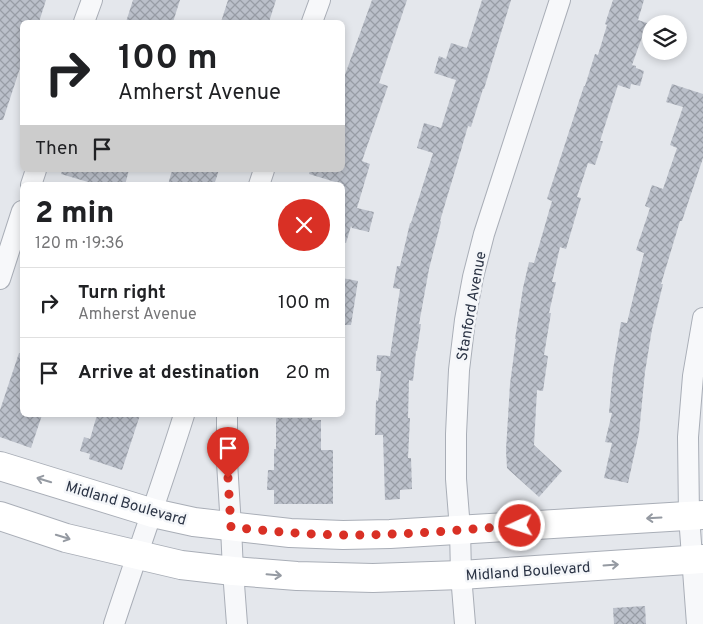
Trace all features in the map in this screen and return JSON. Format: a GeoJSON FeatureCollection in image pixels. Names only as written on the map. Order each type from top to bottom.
{"type":"FeatureCollection","features":[{"type":"Feature","properties":{"kind":"main road","name":"Midland Boulevard"},"geometry":{"type":"LineString","coordinates":[[0,466],[152,513],[194,522],[290,533],[390,534],[696,516]]}},
{"type":"Feature","properties":{"kind":"main road","name":"Midland Boulevard"},"geometry":{"type":"LineString","coordinates":[[0,516],[66,538],[181,565],[298,576],[372,578],[461,575],[698,560]]}},
{"type":"Feature","properties":{"kind":"street"},"geometry":{"type":"LineString","coordinates":[[85,20],[92,0]]}},
{"type":"Feature","properties":{"kind":"street"},"geometry":{"type":"LineString","coordinates":[[313,20],[320,0]]}},
{"type":"Feature","properties":{"kind":"street","name":"Stanford Avenue"},"geometry":{"type":"LineString","coordinates":[[466,624],[461,575],[456,461],[459,370],[465,320],[484,234],[560,0]]}},
{"type":"Feature","properties":{"kind":"street"},"geometry":{"type":"LineString","coordinates":[[0,279],[20,217]]}},
{"type":"Feature","properties":{"kind":"street"},"geometry":{"type":"LineString","coordinates":[[697,624],[698,560],[689,428],[693,376],[703,318]]}},
{"type":"Feature","properties":{"kind":"street"},"geometry":{"type":"LineString","coordinates":[[114,624],[183,417]]}},
{"type":"Feature","properties":{"kind":"street"},"geometry":{"type":"LineString","coordinates":[[227,417],[227,462],[237,624]]}},
{"type":"Feature","properties":{"kind":"building"},"geometry":{"type":"Polygon","coordinates":[[[0,0],[46,0],[40,20],[20,20],[20,68],[3,120],[0,120],[0,0]]]}},
{"type":"Feature","properties":{"kind":"building"},"geometry":{"type":"Polygon","coordinates":[[[133,0],[180,0],[174,20],[127,20],[133,0]]]}},
{"type":"Feature","properties":{"kind":"building"},"geometry":{"type":"Polygon","coordinates":[[[228,0],[276,0],[270,20],[222,20],[228,0]]]}},
{"type":"Feature","properties":{"kind":"building"},"geometry":{"type":"Polygon","coordinates":[[[372,0],[407,0],[379,83],[388,86],[362,161],[370,164],[357,208],[374,212],[369,232],[352,228],[351,226],[346,243],[345,182],[335,182],[309,174],[310,172],[345,172],[345,75],[372,0]]]}},
{"type":"Feature","properties":{"kind":"building"},"geometry":{"type":"Polygon","coordinates":[[[482,0],[511,0],[484,89],[471,127],[468,126],[440,221],[429,269],[419,324],[421,324],[413,381],[409,380],[408,458],[411,458],[412,489],[400,490],[400,499],[385,500],[383,435],[375,435],[376,400],[378,401],[381,371],[376,371],[377,355],[390,356],[400,289],[393,288],[397,266],[400,266],[410,223],[433,153],[417,148],[424,123],[441,128],[456,80],[434,73],[439,56],[446,59],[451,43],[467,48],[482,0]]]}},
{"type":"Feature","properties":{"kind":"building"},"geometry":{"type":"Polygon","coordinates":[[[613,0],[644,0],[638,20],[642,21],[642,37],[632,65],[644,71],[640,86],[631,84],[630,89],[618,85],[600,141],[603,141],[595,165],[588,163],[577,197],[581,198],[566,249],[560,247],[552,282],[556,282],[549,313],[551,313],[544,355],[548,356],[543,391],[537,390],[534,445],[562,471],[539,497],[507,468],[506,450],[510,384],[515,339],[529,262],[534,263],[552,201],[547,199],[595,54],[598,55],[607,25],[605,24],[613,0]]]}},
{"type":"Feature","properties":{"kind":"building"},"geometry":{"type":"Polygon","coordinates":[[[672,84],[703,94],[703,158],[682,221],[680,221],[661,284],[663,284],[652,329],[645,372],[639,433],[628,483],[604,478],[612,443],[605,442],[612,413],[609,413],[613,370],[621,322],[627,323],[644,253],[636,250],[650,208],[645,206],[652,185],[663,189],[677,148],[670,145],[683,107],[666,102],[672,84]]]}},
{"type":"Feature","properties":{"kind":"building"},"geometry":{"type":"Polygon","coordinates":[[[62,172],[128,172],[126,182],[88,182],[61,174],[62,172]]]}},
{"type":"Feature","properties":{"kind":"building"},"geometry":{"type":"Polygon","coordinates":[[[171,172],[218,172],[215,182],[169,182],[171,172]]]}},
{"type":"Feature","properties":{"kind":"building"},"geometry":{"type":"Polygon","coordinates":[[[345,279],[358,281],[351,325],[345,325],[345,279]]]}},
{"type":"Feature","properties":{"kind":"building"},"geometry":{"type":"Polygon","coordinates":[[[20,353],[20,417],[41,417],[31,448],[0,437],[0,410],[20,353]]]}},
{"type":"Feature","properties":{"kind":"building"},"geometry":{"type":"Polygon","coordinates":[[[96,417],[139,417],[122,470],[89,459],[90,454],[80,451],[84,437],[90,439],[96,417]]]}},
{"type":"Feature","properties":{"kind":"building"},"geometry":{"type":"Polygon","coordinates":[[[276,418],[312,418],[312,420],[321,420],[321,450],[333,450],[333,504],[274,504],[274,490],[267,490],[268,470],[274,470],[276,418]]]}},
{"type":"Feature","properties":{"kind":"building"},"geometry":{"type":"Polygon","coordinates":[[[645,606],[646,624],[614,624],[613,608],[645,606]]]}},
{"type":"Feature","properties":{"kind":"route"},"geometry":{"type":"LineString","coordinates":[[228,478],[231,527],[290,533],[342,535],[520,526]]}}]}
